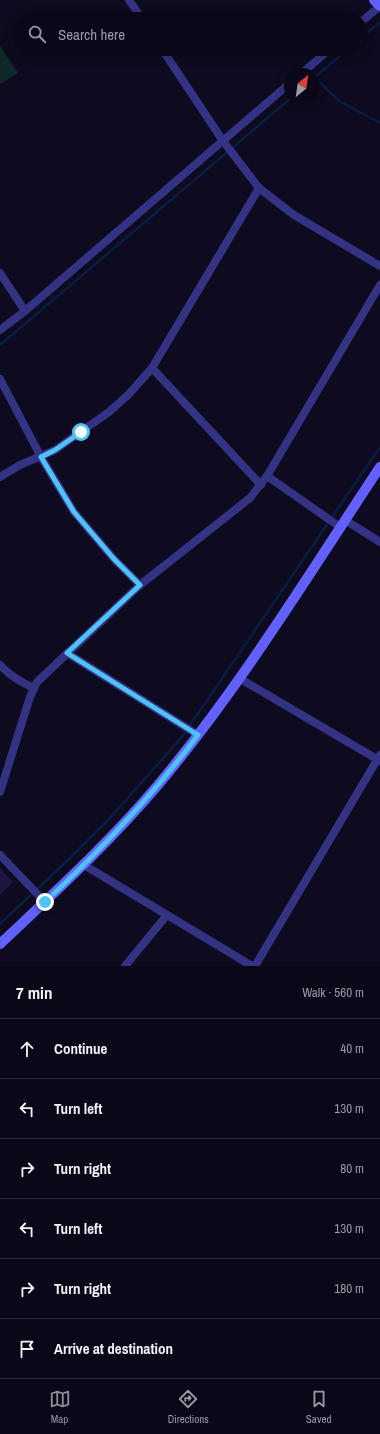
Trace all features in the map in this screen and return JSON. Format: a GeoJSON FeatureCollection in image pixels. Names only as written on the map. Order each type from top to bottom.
{"type":"FeatureCollection","features":[{"type":"Feature","properties":{"kind":"street"},"geometry":{"type":"LineString","coordinates":[[129,0],[137,12]]}},
{"type":"Feature","properties":{"kind":"street"},"geometry":{"type":"LineString","coordinates":[[368,16],[380,6],[374,0]]}},
{"type":"Feature","properties":{"kind":"street"},"geometry":{"type":"LineString","coordinates":[[167,56],[224,142],[234,153],[259,188],[294,215],[380,266]]}},
{"type":"Feature","properties":{"kind":"street"},"geometry":{"type":"LineString","coordinates":[[308,68],[322,56]]}},
{"type":"Feature","properties":{"kind":"street"},"geometry":{"type":"LineString","coordinates":[[0,330],[25,311],[224,142],[284,88]]}},
{"type":"Feature","properties":{"kind":"street"},"geometry":{"type":"LineString","coordinates":[[0,477],[11,470],[55,450],[118,405],[152,368],[259,188]]}},
{"type":"Feature","properties":{"kind":"street"},"geometry":{"type":"LineString","coordinates":[[0,273],[25,311]]}},
{"type":"Feature","properties":{"kind":"street"},"geometry":{"type":"LineString","coordinates":[[0,792],[34,688],[44,675],[140,585],[250,498],[267,476],[380,285]]}},
{"type":"Feature","properties":{"kind":"street"},"geometry":{"type":"LineString","coordinates":[[152,368],[261,485]]}},
{"type":"Feature","properties":{"kind":"street"},"geometry":{"type":"LineString","coordinates":[[0,379],[41,457],[74,512],[114,559],[140,585]]}},
{"type":"Feature","properties":{"kind":"street"},"geometry":{"type":"LineString","coordinates":[[0,944],[84,865],[135,812],[166,776],[194,732],[239,678],[380,467]]}},
{"type":"Feature","properties":{"kind":"street"},"geometry":{"type":"LineString","coordinates":[[267,476],[328,518],[380,542]]}},
{"type":"Feature","properties":{"kind":"street"},"geometry":{"type":"LineString","coordinates":[[67,653],[194,732]]}},
{"type":"Feature","properties":{"kind":"street"},"geometry":{"type":"LineString","coordinates":[[0,665],[10,676],[34,688]]}},
{"type":"Feature","properties":{"kind":"street"},"geometry":{"type":"LineString","coordinates":[[84,865],[253,966],[379,758],[239,678]]}},
{"type":"Feature","properties":{"kind":"street"},"geometry":{"type":"LineString","coordinates":[[0,855],[45,902]]}},
{"type":"Feature","properties":{"kind":"street"},"geometry":{"type":"LineString","coordinates":[[124,966],[167,915]]}},
{"type":"Feature","properties":{"kind":"green space"},"geometry":{"type":"Polygon","coordinates":[[[0,46],[18,73],[0,84],[0,46]]]}},
{"type":"Feature","properties":{"kind":"building"},"geometry":{"type":"Polygon","coordinates":[[[0,868],[13,882],[0,895],[0,868]]]}},
{"type":"Feature","properties":{"kind":"waterway"},"geometry":{"type":"LineString","coordinates":[[368,32],[380,22]]}},
{"type":"Feature","properties":{"kind":"waterway"},"geometry":{"type":"LineString","coordinates":[[320,73],[340,56]]}},
{"type":"Feature","properties":{"kind":"waterway"},"geometry":{"type":"LineString","coordinates":[[320,83],[339,101],[380,123]]}},
{"type":"Feature","properties":{"kind":"waterway"},"geometry":{"type":"LineString","coordinates":[[0,345],[284,104]]}},
{"type":"Feature","properties":{"kind":"waterway"},"geometry":{"type":"LineString","coordinates":[[0,924],[108,820],[182,737],[380,447]]}},
{"type":"Feature","properties":{"kind":"route"},"geometry":{"type":"LineString","coordinates":[[45,902],[102,847],[131,816],[198,735],[67,653],[140,585],[114,559],[74,512],[41,457],[49,454],[81,432]]}}]}
